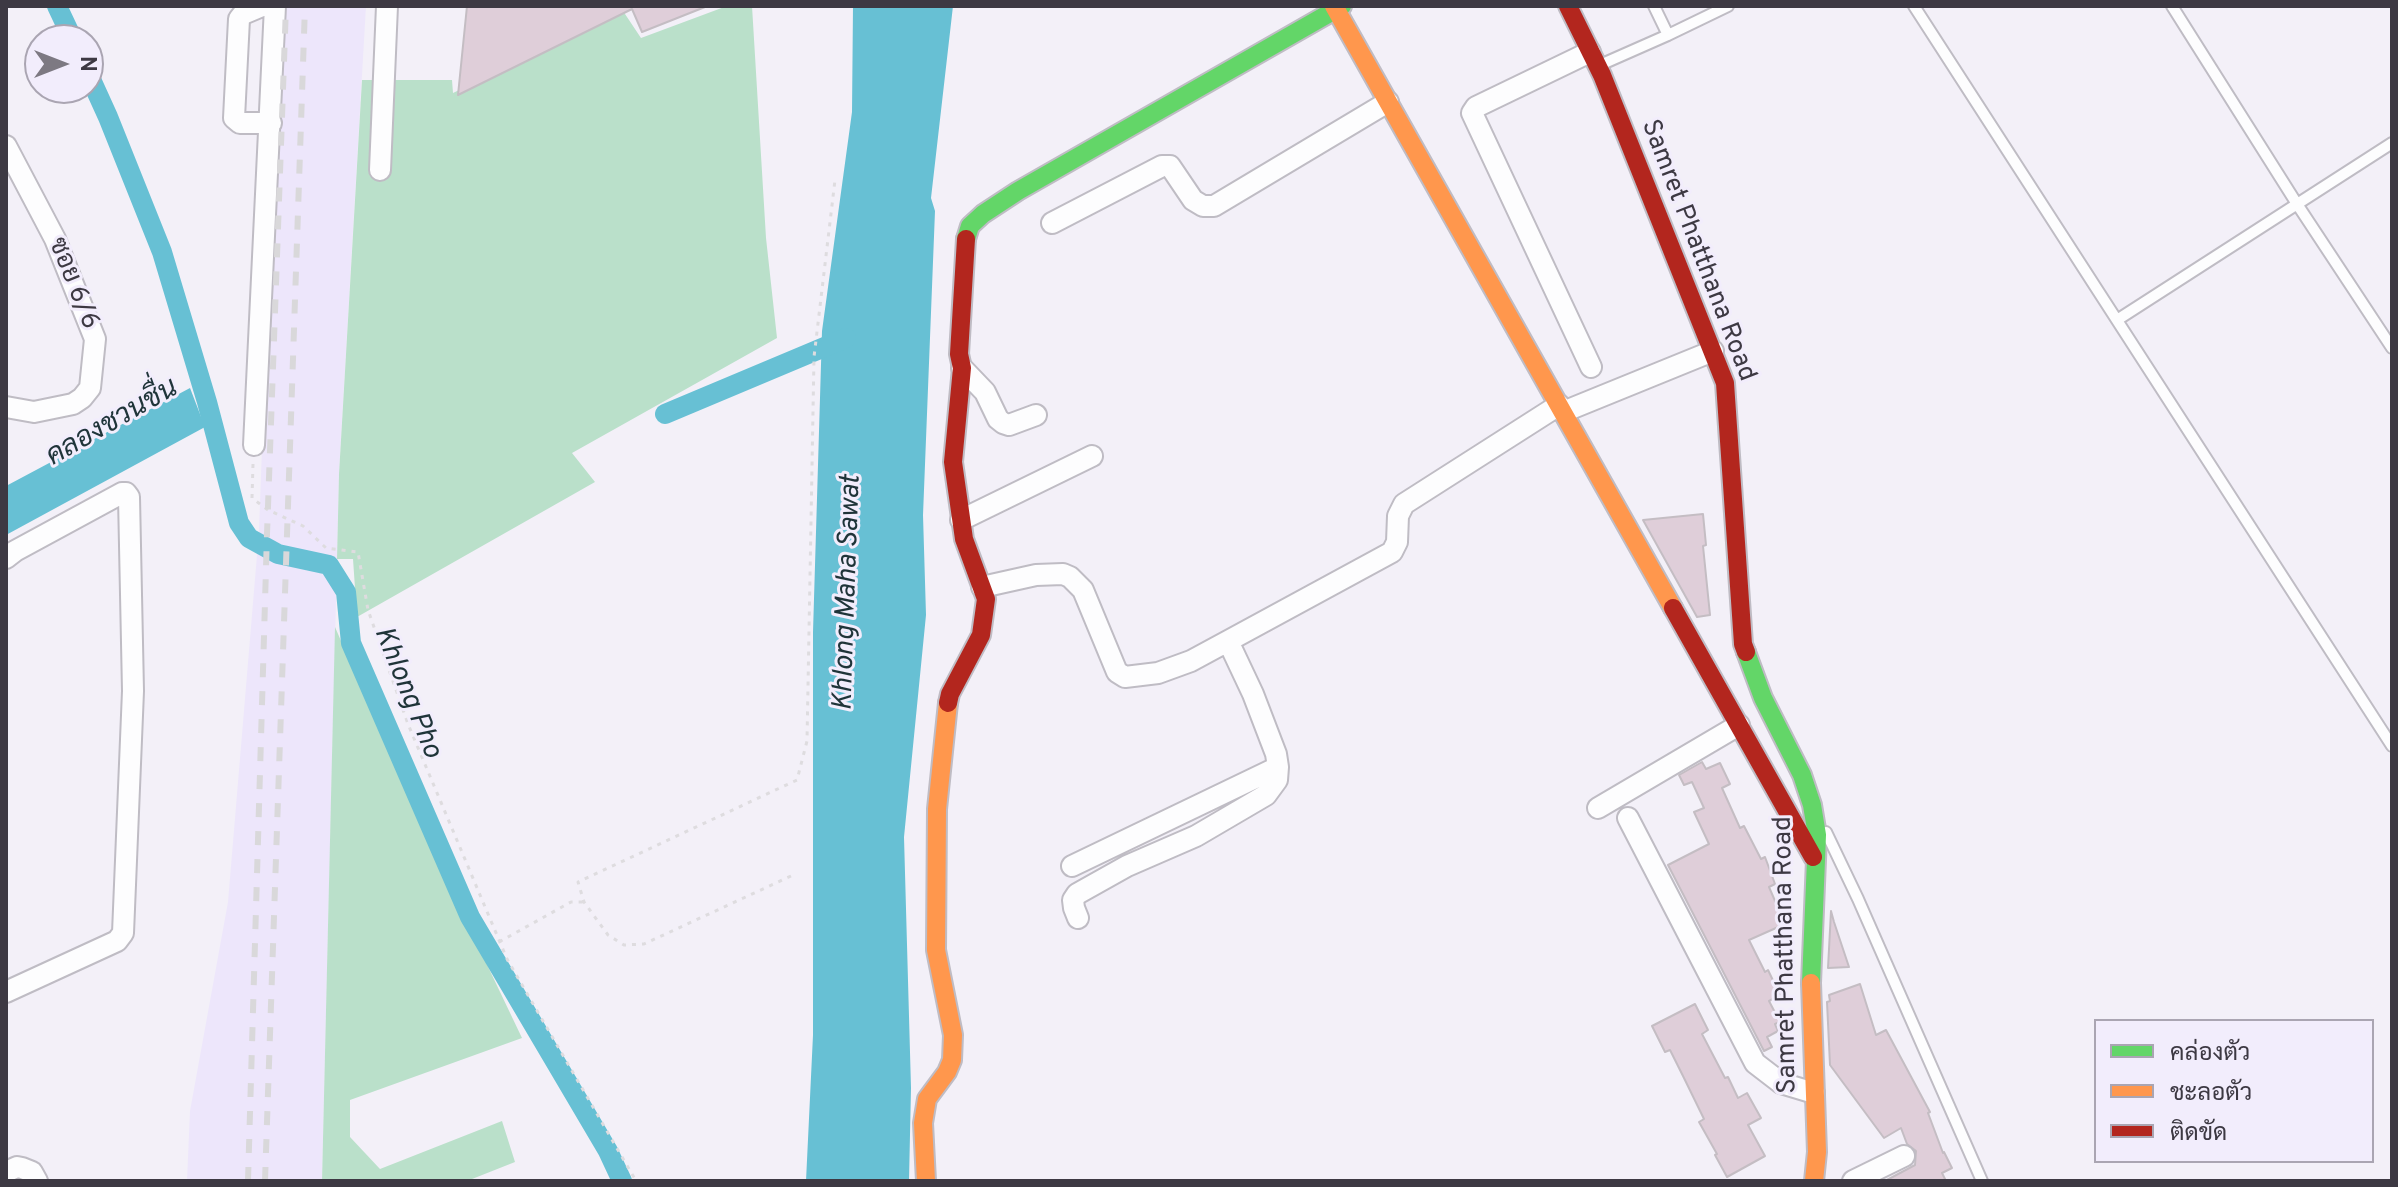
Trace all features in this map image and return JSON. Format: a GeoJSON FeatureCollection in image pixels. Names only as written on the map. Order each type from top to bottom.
{"type":"FeatureCollection","features":[{"type":"Feature","properties":{"kind":"street"},"geometry":{"type":"LineString","coordinates":[[262,6],[239,19],[234,118],[240,123],[271,123]]}},
{"type":"Feature","properties":{"kind":"street"},"geometry":{"type":"LineString","coordinates":[[254,445],[275,6]]}},
{"type":"Feature","properties":{"kind":"street"},"geometry":{"type":"LineString","coordinates":[[380,170],[387,6]]}},
{"type":"Feature","properties":{"kind":"street","name":"Samret Phatthana Road"},"geometry":{"type":"LineString","coordinates":[[1568,6],[1594,59],[1725,383],[1743,644],[1763,698],[1802,775],[1812,805],[1817,835],[1810,996],[1817,1152],[1814,1181]]}},
{"type":"Feature","properties":{"kind":"street"},"geometry":{"type":"LineString","coordinates":[[926,1181],[923,1123],[927,1099],[952,1060],[953,1035],[936,950],[937,809],[945,713],[950,694],[981,635],[986,599],[964,539],[953,462],[962,368],[959,354],[966,236],[970,226],[983,214],[1018,191],[1337,7],[1816,861]]}},
{"type":"Feature","properties":{"kind":"street"},"geometry":{"type":"LineString","coordinates":[[1591,367],[1472,113],[1476,107],[1594,59]]}},
{"type":"Feature","properties":{"kind":"street"},"geometry":{"type":"LineString","coordinates":[[1052,223],[1162,166],[1170,166],[1193,200],[1203,206],[1214,206],[1388,102]]}},
{"type":"Feature","properties":{"kind":"street","name":"ซอย 6/6"},"geometry":{"type":"LineString","coordinates":[[6,146],[55,239],[95,339],[90,388],[82,398],[73,404],[34,412],[6,407]]}},
{"type":"Feature","properties":{"kind":"street"},"geometry":{"type":"LineString","coordinates":[[982,587],[1036,575],[1063,574],[1070,577],[1083,590],[1117,672],[1125,677],[1158,673],[1191,661],[1392,552],[1397,542],[1398,516],[1404,504],[1561,409],[1713,351]]}},
{"type":"Feature","properties":{"kind":"street"},"geometry":{"type":"LineString","coordinates":[[962,368],[985,392],[1003,423],[1009,425],[1036,415]]}},
{"type":"Feature","properties":{"kind":"street"},"geometry":{"type":"LineString","coordinates":[[961,520],[1092,456]]}},
{"type":"Feature","properties":{"kind":"street"},"geometry":{"type":"LineString","coordinates":[[6,558],[122,493],[129,497],[133,691],[123,933],[117,941],[6,992]]}},
{"type":"Feature","properties":{"kind":"street"},"geometry":{"type":"LineString","coordinates":[[1078,918],[1073,900],[1077,894],[1127,866],[1196,836],[1266,795],[1277,780],[1276,754],[1228,641]]}},
{"type":"Feature","properties":{"kind":"street"},"geometry":{"type":"LineString","coordinates":[[1598,808],[1739,725]]}},
{"type":"Feature","properties":{"kind":"street"},"geometry":{"type":"LineString","coordinates":[[1072,866],[1278,767]]}},
{"type":"Feature","properties":{"kind":"street"},"geometry":{"type":"LineString","coordinates":[[1628,818],[1755,1063],[1781,1083],[1814,1093]]}},
{"type":"Feature","properties":{"kind":"street"},"geometry":{"type":"LineString","coordinates":[[1853,1181],[1904,1156]]}},
{"type":"Feature","properties":{"kind":"street"},"geometry":{"type":"LineString","coordinates":[[6,1172],[22,1168],[32,1172],[37,1181]]}},
{"type":"Feature","properties":{"kind":"lane"},"geometry":{"type":"LineString","coordinates":[[1654,6],[1668,35]]}},
{"type":"Feature","properties":{"kind":"lane"},"geometry":{"type":"LineString","coordinates":[[1594,59],[1668,35],[1728,6]]}},
{"type":"Feature","properties":{"kind":"lane"},"geometry":{"type":"LineString","coordinates":[[1914,6],[2392,746]]}},
{"type":"Feature","properties":{"kind":"lane"},"geometry":{"type":"LineString","coordinates":[[2172,6],[2392,348]]}},
{"type":"Feature","properties":{"kind":"lane"},"geometry":{"type":"LineString","coordinates":[[2117,320],[2392,143]]}},
{"type":"Feature","properties":{"kind":"lane"},"geometry":{"type":"LineString","coordinates":[[1812,805],[1852,885],[1982,1181]]}},
{"type":"Feature","properties":{"kind":"path"},"geometry":{"type":"LineString","coordinates":[[791,876],[644,944],[624,945],[608,935],[584,902],[578,882],[797,780],[807,741],[814,357],[835,180]]}},
{"type":"Feature","properties":{"kind":"path"},"geometry":{"type":"LineString","coordinates":[[254,445],[252,498],[268,510],[303,526],[326,548],[358,552],[368,610],[408,724],[499,942],[636,1181]]}},
{"type":"Feature","properties":{"kind":"path"},"geometry":{"type":"LineString","coordinates":[[499,942],[571,902],[584,902]]}},
{"type":"Feature","properties":{"kind":"shaded area"},"geometry":{"type":"Polygon","coordinates":[[[278,6],[366,6],[339,474],[322,1181],[187,1181],[190,1111],[228,902],[259,531],[278,6]]]}},
{"type":"Feature","properties":{"kind":"green space"},"geometry":{"type":"Polygon","coordinates":[[[727,6],[752,6],[766,238],[777,338],[572,453],[595,482],[357,617],[353,559],[337,559],[339,474],[362,80],[452,80],[453,93],[623,11],[641,38],[727,6]]]}},
{"type":"Feature","properties":{"kind":"green space"},"geometry":{"type":"Polygon","coordinates":[[[335,627],[419,822],[522,1038],[350,1100],[350,1137],[380,1169],[502,1121],[515,1162],[467,1181],[322,1181],[335,627]]]}},
{"type":"Feature","properties":{"kind":"water","name":"Khlong Maha Sawat"},"geometry":{"type":"Polygon","coordinates":[[[853,6],[953,6],[931,198],[935,211],[923,515],[926,615],[904,837],[911,1088],[909,1181],[806,1181],[813,1035],[813,632],[822,331],[852,112],[853,6]]]}},
{"type":"Feature","properties":{"kind":"water"},"geometry":{"type":"Polygon","coordinates":[[[190,388],[205,427],[6,535],[6,486],[190,388]]]}},
{"type":"Feature","properties":{"kind":"building"},"geometry":{"type":"Polygon","coordinates":[[[467,6],[705,7],[642,32],[632,9],[458,95],[467,6]]]}},
{"type":"Feature","properties":{"kind":"building"},"geometry":{"type":"Polygon","coordinates":[[[1703,514],[1710,615],[1697,617],[1643,520],[1703,514]]]}},
{"type":"Feature","properties":{"kind":"building"},"geometry":{"type":"Polygon","coordinates":[[[1702,762],[1706,769],[1720,763],[1730,784],[1722,788],[1740,828],[1744,826],[1761,859],[1765,857],[1775,884],[1769,887],[1785,924],[1749,940],[1780,995],[1769,1001],[1780,1022],[1775,1024],[1778,1031],[1767,1037],[1772,1047],[1764,1051],[1668,865],[1709,844],[1694,812],[1704,808],[1692,782],[1684,785],[1679,775],[1702,762]]]}},
{"type":"Feature","properties":{"kind":"building"},"geometry":{"type":"Polygon","coordinates":[[[1831,911],[1834,922],[1849,967],[1828,968],[1831,911]]]}},
{"type":"Feature","properties":{"kind":"building"},"geometry":{"type":"Polygon","coordinates":[[[1860,984],[1876,1035],[1886,1030],[1930,1112],[1943,1153],[1952,1168],[1942,1173],[1946,1181],[1885,1181],[1915,1165],[1916,1151],[1907,1144],[1901,1128],[1884,1138],[1830,1065],[1829,995],[1860,984]]]}},
{"type":"Feature","properties":{"kind":"building"},"geometry":{"type":"Polygon","coordinates":[[[1695,1004],[1708,1030],[1702,1034],[1725,1078],[1728,1077],[1738,1098],[1747,1093],[1761,1118],[1748,1125],[1765,1156],[1727,1177],[1699,1122],[1704,1119],[1683,1076],[1670,1050],[1665,1052],[1652,1026],[1695,1004]]]}},
{"type":"Feature","properties":{"kind":"waterway","name":"Khlong Pho"},"geometry":{"type":"LineString","coordinates":[[57,6],[65,24]]}},
{"type":"Feature","properties":{"kind":"waterway","name":"Khlong Pho"},"geometry":{"type":"LineString","coordinates":[[102,104],[162,252],[239,523],[249,538],[278,554],[329,565],[346,592],[351,643],[470,917],[608,1151],[622,1181]]}},
{"type":"Feature","properties":{"kind":"waterway"},"geometry":{"type":"LineString","coordinates":[[665,414],[846,338]]}},
{"type":"Feature","properties":{"kind":"railway"},"geometry":{"type":"LineString","coordinates":[[248,1181],[286,6]]}},
{"type":"Feature","properties":{"kind":"railway"},"geometry":{"type":"LineString","coordinates":[[265,1181],[305,6]]}},
{"type":"Feature","properties":{"kind":"traffic: fast"},"geometry":{"type":"LineString","coordinates":[[966,239],[970,226],[1018,191],[1342,6]]}},
{"type":"Feature","properties":{"kind":"traffic: fast"},"geometry":{"type":"LineString","coordinates":[[1746,652],[1763,698],[1802,775],[1812,805],[1817,835],[1811,983]]}},
{"type":"Feature","properties":{"kind":"traffic: slow"},"geometry":{"type":"LineString","coordinates":[[1334,6],[1673,608]]}},
{"type":"Feature","properties":{"kind":"traffic: slow"},"geometry":{"type":"LineString","coordinates":[[926,1181],[923,1123],[927,1099],[952,1060],[953,1035],[936,950],[937,809],[948,703]]}},
{"type":"Feature","properties":{"kind":"traffic: slow"},"geometry":{"type":"LineString","coordinates":[[1811,983],[1817,1152],[1814,1181]]}},
{"type":"Feature","properties":{"kind":"traffic: jam"},"geometry":{"type":"LineString","coordinates":[[1568,6],[1602,75],[1725,383],[1746,652]]}},
{"type":"Feature","properties":{"kind":"traffic: jam"},"geometry":{"type":"LineString","coordinates":[[948,703],[981,635],[986,599],[964,539],[953,462],[962,368],[959,354],[966,239]]}},
{"type":"Feature","properties":{"kind":"traffic: jam"},"geometry":{"type":"LineString","coordinates":[[1673,608],[1813,857]]}},
{"type":"Feature","properties":{"kind":"water label","name":"คลองชวนชื่น"},"geometry":{"type":"Point","coordinates":[113,424]}}]}
